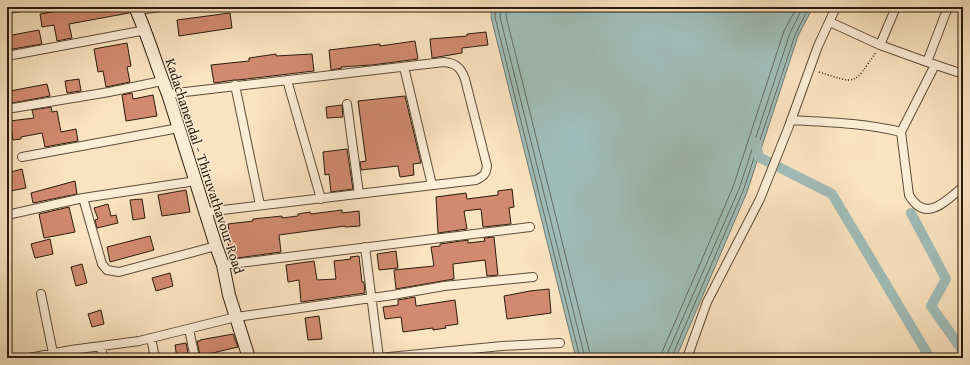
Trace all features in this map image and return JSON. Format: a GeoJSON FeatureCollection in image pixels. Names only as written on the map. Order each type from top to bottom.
{"type":"FeatureCollection","features":[{"type":"Feature","properties":{"kind":"main road","name":"Kadachanendal - Thiruvathavour Road"},"geometry":{"type":"LineString","coordinates":[[136,8],[146,30],[179,128],[223,265],[229,295],[249,358]]}},
{"type":"Feature","properties":{"kind":"street"},"geometry":{"type":"LineString","coordinates":[[7,9],[22,7]]}},
{"type":"Feature","properties":{"kind":"street"},"geometry":{"type":"LineString","coordinates":[[136,8],[162,7]]}},
{"type":"Feature","properties":{"kind":"street"},"geometry":{"type":"LineString","coordinates":[[687,358],[708,302],[760,199],[818,46],[836,7]]}},
{"type":"Feature","properties":{"kind":"street"},"geometry":{"type":"LineString","coordinates":[[880,46],[896,7]]}},
{"type":"Feature","properties":{"kind":"street"},"geometry":{"type":"LineString","coordinates":[[948,7],[931,63],[900,132],[909,195],[914,204],[925,210],[932,209],[942,204],[963,187]]}},
{"type":"Feature","properties":{"kind":"street"},"geometry":{"type":"LineString","coordinates":[[830,22],[880,46],[963,74]]}},
{"type":"Feature","properties":{"kind":"street"},"geometry":{"type":"LineString","coordinates":[[7,56],[146,30]]}},
{"type":"Feature","properties":{"kind":"street"},"geometry":{"type":"LineString","coordinates":[[168,94],[444,62],[453,63],[458,66],[465,79],[487,166],[486,174],[476,180],[206,212]]}},
{"type":"Feature","properties":{"kind":"street"},"geometry":{"type":"LineString","coordinates":[[404,67],[432,185]]}},
{"type":"Feature","properties":{"kind":"street"},"geometry":{"type":"LineString","coordinates":[[287,80],[321,199]]}},
{"type":"Feature","properties":{"kind":"street"},"geometry":{"type":"LineString","coordinates":[[7,109],[109,92],[162,81]]}},
{"type":"Feature","properties":{"kind":"street"},"geometry":{"type":"LineString","coordinates":[[236,85],[260,205]]}},
{"type":"Feature","properties":{"kind":"street"},"geometry":{"type":"LineString","coordinates":[[347,104],[359,194]]}},
{"type":"Feature","properties":{"kind":"street"},"geometry":{"type":"LineString","coordinates":[[791,120],[875,127],[900,132]]}},
{"type":"Feature","properties":{"kind":"street"},"geometry":{"type":"LineString","coordinates":[[22,157],[179,128]]}},
{"type":"Feature","properties":{"kind":"street"},"geometry":{"type":"LineString","coordinates":[[7,215],[83,198],[196,181]]}},
{"type":"Feature","properties":{"kind":"street"},"geometry":{"type":"LineString","coordinates":[[83,198],[102,264],[107,270],[119,272],[216,246]]}},
{"type":"Feature","properties":{"kind":"street"},"geometry":{"type":"LineString","coordinates":[[223,265],[530,227]]}},
{"type":"Feature","properties":{"kind":"street"},"geometry":{"type":"LineString","coordinates":[[365,247],[379,358],[502,346],[560,343]]}},
{"type":"Feature","properties":{"kind":"street"},"geometry":{"type":"LineString","coordinates":[[30,358],[53,356],[100,346],[151,338],[236,317],[444,286],[533,278]]}},
{"type":"Feature","properties":{"kind":"street"},"geometry":{"type":"LineString","coordinates":[[41,294],[53,356]]}},
{"type":"Feature","properties":{"kind":"street"},"geometry":{"type":"LineString","coordinates":[[189,329],[195,358]]}},
{"type":"Feature","properties":{"kind":"street"},"geometry":{"type":"LineString","coordinates":[[151,338],[155,358]]}},
{"type":"Feature","properties":{"kind":"street"},"geometry":{"type":"LineString","coordinates":[[100,346],[103,358]]}},
{"type":"Feature","properties":{"kind":"path"},"geometry":{"type":"LineString","coordinates":[[809,69],[847,80],[854,80],[859,77],[880,46]]}},
{"type":"Feature","properties":{"kind":"water"},"geometry":{"type":"Polygon","coordinates":[[[492,7],[813,7],[798,36],[747,192],[676,358],[576,358],[491,17],[492,7]]]}},
{"type":"Feature","properties":{"kind":"building"},"geometry":{"type":"Polygon","coordinates":[[[74,7],[128,7],[129,13],[69,24],[72,38],[57,41],[54,25],[42,27],[40,14],[74,7]]]}},
{"type":"Feature","properties":{"kind":"building"},"geometry":{"type":"Polygon","coordinates":[[[230,13],[232,28],[179,36],[177,20],[230,13]]]}},
{"type":"Feature","properties":{"kind":"building"},"geometry":{"type":"Polygon","coordinates":[[[39,30],[42,44],[7,50],[7,36],[39,30]]]}},
{"type":"Feature","properties":{"kind":"building"},"geometry":{"type":"Polygon","coordinates":[[[486,32],[488,45],[462,48],[462,53],[432,58],[430,39],[467,36],[467,34],[486,32]]]}},
{"type":"Feature","properties":{"kind":"building"},"geometry":{"type":"Polygon","coordinates":[[[415,41],[418,59],[372,65],[341,67],[342,68],[331,70],[329,50],[380,44],[380,46],[415,41]]]}},
{"type":"Feature","properties":{"kind":"building"},"geometry":{"type":"Polygon","coordinates":[[[127,43],[131,66],[127,67],[130,82],[106,87],[103,71],[98,72],[94,49],[127,43]]]}},
{"type":"Feature","properties":{"kind":"building"},"geometry":{"type":"Polygon","coordinates":[[[276,54],[276,56],[312,54],[314,71],[214,83],[211,65],[249,61],[249,58],[276,54]]]}},
{"type":"Feature","properties":{"kind":"building"},"geometry":{"type":"Polygon","coordinates":[[[79,79],[81,91],[67,93],[65,81],[79,79]]]}},
{"type":"Feature","properties":{"kind":"building"},"geometry":{"type":"Polygon","coordinates":[[[47,84],[50,96],[12,103],[10,91],[47,84]]]}},
{"type":"Feature","properties":{"kind":"building"},"geometry":{"type":"Polygon","coordinates":[[[132,93],[133,99],[153,95],[157,116],[126,121],[122,95],[132,93]]]}},
{"type":"Feature","properties":{"kind":"building"},"geometry":{"type":"Polygon","coordinates":[[[405,96],[421,163],[413,164],[414,175],[400,177],[398,166],[361,170],[360,162],[366,161],[358,101],[405,96]]]}},
{"type":"Feature","properties":{"kind":"building"},"geometry":{"type":"Polygon","coordinates":[[[342,105],[343,117],[327,118],[326,107],[342,105]]]}},
{"type":"Feature","properties":{"kind":"building"},"geometry":{"type":"Polygon","coordinates":[[[51,107],[52,112],[57,111],[61,132],[76,129],[78,141],[45,147],[42,133],[13,140],[10,121],[34,118],[32,110],[51,107]]]}},
{"type":"Feature","properties":{"kind":"building"},"geometry":{"type":"Polygon","coordinates":[[[347,149],[353,189],[331,192],[329,174],[325,175],[323,152],[347,149]]]}},
{"type":"Feature","properties":{"kind":"building"},"geometry":{"type":"Polygon","coordinates":[[[22,169],[26,188],[10,191],[7,173],[22,169]]]}},
{"type":"Feature","properties":{"kind":"building"},"geometry":{"type":"Polygon","coordinates":[[[75,181],[77,194],[33,203],[31,193],[75,181]]]}},
{"type":"Feature","properties":{"kind":"building"},"geometry":{"type":"Polygon","coordinates":[[[512,189],[514,207],[509,208],[511,224],[483,227],[481,209],[464,211],[467,229],[438,233],[436,197],[466,193],[467,199],[498,195],[498,191],[512,189]]]}},
{"type":"Feature","properties":{"kind":"building"},"geometry":{"type":"Polygon","coordinates":[[[186,190],[190,212],[162,216],[158,195],[186,190]]]}},
{"type":"Feature","properties":{"kind":"building"},"geometry":{"type":"Polygon","coordinates":[[[142,199],[145,218],[133,220],[130,200],[142,199]]]}},
{"type":"Feature","properties":{"kind":"building"},"geometry":{"type":"Polygon","coordinates":[[[108,204],[111,216],[116,215],[118,223],[97,228],[95,220],[98,219],[94,208],[108,204]]]}},
{"type":"Feature","properties":{"kind":"building"},"geometry":{"type":"Polygon","coordinates":[[[69,207],[75,232],[44,238],[39,214],[69,207]]]}},
{"type":"Feature","properties":{"kind":"building"},"geometry":{"type":"Polygon","coordinates":[[[342,210],[342,213],[359,211],[360,226],[345,226],[279,235],[281,252],[230,259],[228,224],[253,221],[253,219],[298,216],[298,214],[310,212],[311,214],[342,210]]]}},
{"type":"Feature","properties":{"kind":"building"},"geometry":{"type":"Polygon","coordinates":[[[150,236],[154,250],[110,262],[107,247],[150,236]]]}},
{"type":"Feature","properties":{"kind":"building"},"geometry":{"type":"Polygon","coordinates":[[[494,237],[498,275],[487,276],[485,260],[453,264],[454,279],[396,289],[394,270],[434,266],[431,247],[440,246],[440,244],[468,240],[468,243],[485,241],[484,238],[494,237]]]}},
{"type":"Feature","properties":{"kind":"building"},"geometry":{"type":"Polygon","coordinates":[[[50,239],[53,254],[35,258],[31,244],[50,239]]]}},
{"type":"Feature","properties":{"kind":"building"},"geometry":{"type":"Polygon","coordinates":[[[396,251],[398,268],[379,270],[377,254],[396,251]]]}},
{"type":"Feature","properties":{"kind":"building"},"geometry":{"type":"Polygon","coordinates":[[[359,256],[362,282],[364,282],[365,293],[301,302],[299,280],[288,282],[286,265],[314,261],[317,280],[336,279],[334,261],[351,259],[350,257],[359,256]]]}},
{"type":"Feature","properties":{"kind":"building"},"geometry":{"type":"Polygon","coordinates":[[[82,264],[87,283],[76,286],[71,267],[82,264]]]}},
{"type":"Feature","properties":{"kind":"building"},"geometry":{"type":"Polygon","coordinates":[[[170,273],[173,286],[156,291],[152,278],[170,273]]]}},
{"type":"Feature","properties":{"kind":"building"},"geometry":{"type":"Polygon","coordinates":[[[549,289],[551,313],[507,319],[504,296],[549,289]]]}},
{"type":"Feature","properties":{"kind":"building"},"geometry":{"type":"Polygon","coordinates":[[[415,297],[416,306],[455,300],[458,324],[433,330],[433,328],[403,332],[401,317],[385,319],[383,307],[398,305],[398,300],[415,297]]]}},
{"type":"Feature","properties":{"kind":"building"},"geometry":{"type":"Polygon","coordinates":[[[101,310],[104,324],[92,327],[88,314],[101,310]]]}},
{"type":"Feature","properties":{"kind":"building"},"geometry":{"type":"Polygon","coordinates":[[[319,316],[322,339],[308,340],[305,318],[319,316]]]}},
{"type":"Feature","properties":{"kind":"building"},"geometry":{"type":"Polygon","coordinates":[[[233,334],[238,347],[200,356],[197,341],[233,334]]]}},
{"type":"Feature","properties":{"kind":"building"},"geometry":{"type":"Polygon","coordinates":[[[186,343],[189,358],[177,358],[175,345],[186,343]]]}},
{"type":"Feature","properties":{"kind":"waterway"},"geometry":{"type":"LineString","coordinates":[[756,143],[759,157],[832,194],[930,358]]}},
{"type":"Feature","properties":{"kind":"waterway"},"geometry":{"type":"LineString","coordinates":[[911,213],[946,279],[931,306],[963,351]]}}]}
